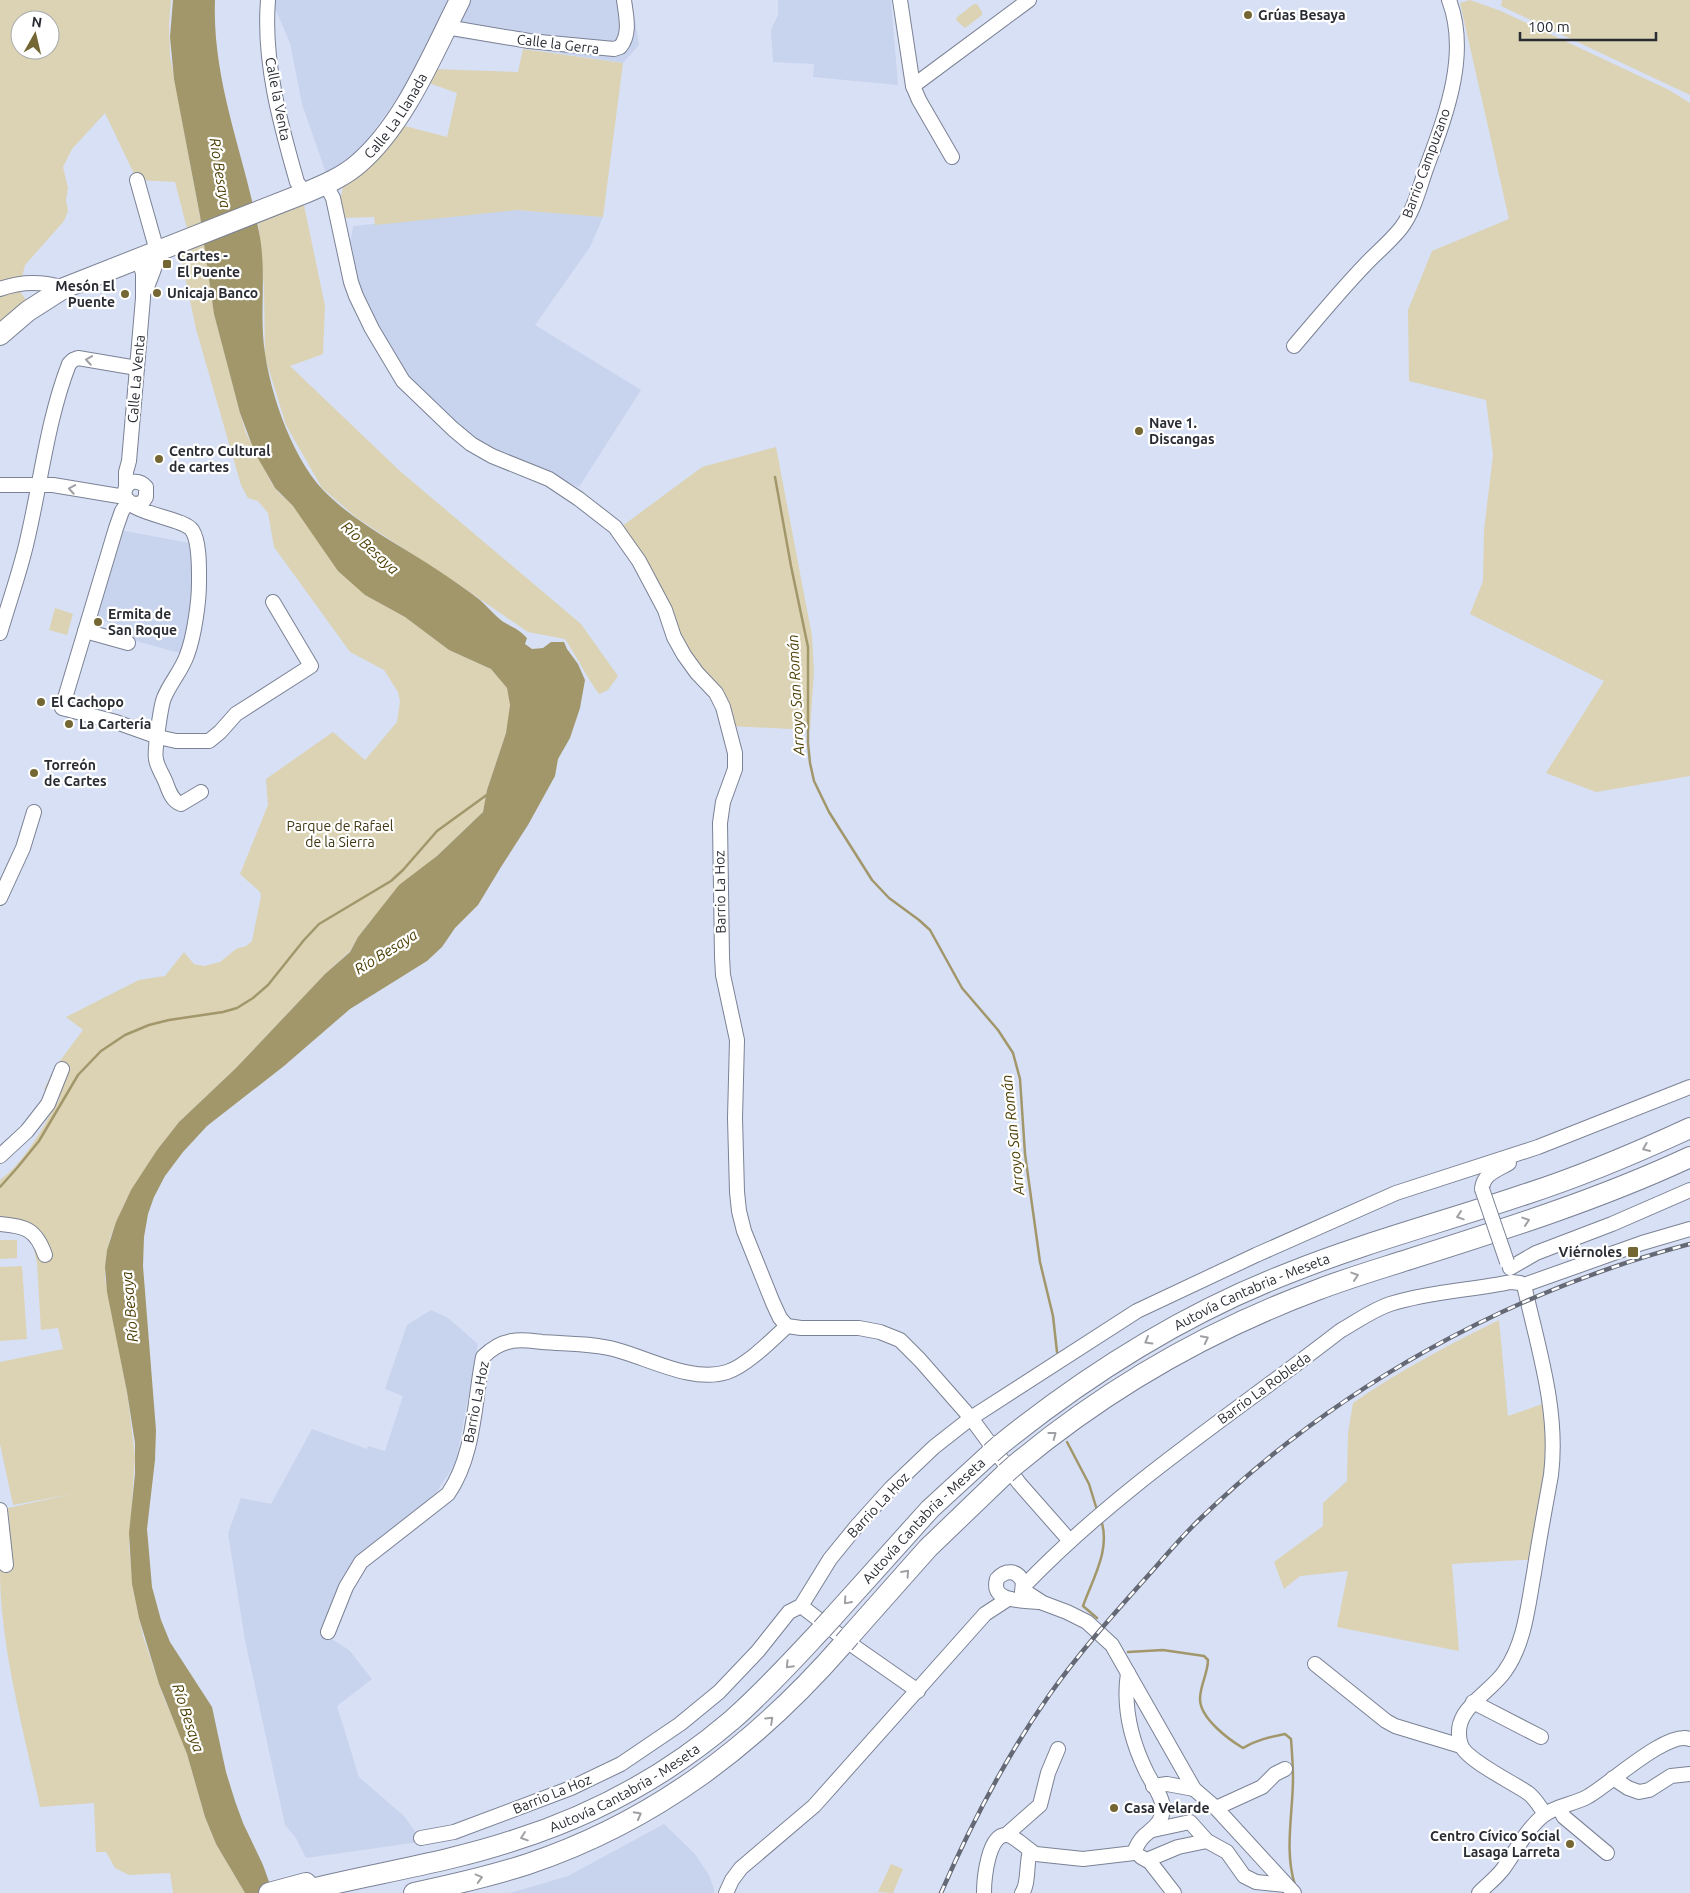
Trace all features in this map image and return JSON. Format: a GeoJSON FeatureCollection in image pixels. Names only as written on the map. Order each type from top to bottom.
{"type":"FeatureCollection","features":[{"type":"Feature","properties":{"kind":"highway","name":"Calle La Llanada"},"geometry":{"type":"LineString","coordinates":[[0,336],[28,311],[64,288],[326,185],[358,165],[386,133],[417,84],[460,0]]}},
{"type":"Feature","properties":{"kind":"highway","name":"Autovía Cantabria - Meseta"},"geometry":{"type":"LineString","coordinates":[[321,1883],[452,1852],[472,1853],[515,1840],[570,1820],[619,1796],[657,1774],[695,1748],[736,1716],[779,1676],[925,1514],[995,1449],[1056,1401],[1108,1365],[1166,1331],[1226,1300],[1310,1265],[1568,1180],[1690,1128]]}},
{"type":"Feature","properties":{"kind":"highway","name":"Autovía Cantabria - Meseta"},"geometry":{"type":"LineString","coordinates":[[414,1893],[456,1884],[535,1862],[595,1837],[645,1812],[707,1772],[745,1742],[799,1693],[939,1537],[1010,1470],[1067,1425],[1118,1390],[1181,1352],[1248,1318],[1339,1282],[1615,1190],[1690,1157]]}},
{"type":"Feature","properties":{"kind":"highway"},"geometry":{"type":"LineString","coordinates":[[269,1893],[321,1883]]}},
{"type":"Feature","properties":{"kind":"highway"},"geometry":{"type":"LineString","coordinates":[[295,1893],[321,1883]]}},
{"type":"Feature","properties":{"kind":"street","name":"Calle la Venta"},"geometry":{"type":"LineString","coordinates":[[268,0],[267,42],[271,80],[300,195]]}},
{"type":"Feature","properties":{"kind":"street","name":"Calle la Gerra"},"geometry":{"type":"LineString","coordinates":[[446,27],[529,41],[614,49],[620,48],[626,37],[627,20],[624,0]]}},
{"type":"Feature","properties":{"kind":"street"},"geometry":{"type":"LineString","coordinates":[[900,0],[913,86],[952,157]]}},
{"type":"Feature","properties":{"kind":"street"},"geometry":{"type":"LineString","coordinates":[[913,86],[1029,0]]}},
{"type":"Feature","properties":{"kind":"street","name":"Barrio Campuzano"},"geometry":{"type":"LineString","coordinates":[[1294,346],[1364,265],[1391,240],[1410,214],[1448,109],[1453,81],[1456,40],[1452,8],[1448,0]]}},
{"type":"Feature","properties":{"kind":"street"},"geometry":{"type":"LineString","coordinates":[[137,180],[153,252]]}},
{"type":"Feature","properties":{"kind":"street","name":"Barrio La Hoz"},"geometry":{"type":"LineString","coordinates":[[326,185],[333,198],[337,212],[351,282],[356,296],[372,329],[403,381],[452,429],[471,444],[492,456],[549,479],[615,527],[627,543],[659,596],[674,637],[684,655],[720,700],[730,732],[735,769],[723,802],[720,823],[720,930],[723,975],[737,1040],[735,1118],[737,1192],[744,1232],[773,1304],[780,1318],[787,1326],[757,1353],[741,1364],[728,1372],[714,1374],[682,1372],[617,1350],[589,1344],[514,1340],[490,1350],[483,1357],[466,1452],[454,1484],[448,1494],[361,1562],[346,1587],[328,1632]]}},
{"type":"Feature","properties":{"kind":"street","name":"Calle La Venta"},"geometry":{"type":"LineString","coordinates":[[135,498],[129,461],[142,298],[157,257],[153,252]]}},
{"type":"Feature","properties":{"kind":"street"},"geometry":{"type":"LineString","coordinates":[[0,289],[10,285],[33,282],[64,288]]}},
{"type":"Feature","properties":{"kind":"street"},"geometry":{"type":"LineString","coordinates":[[0,632],[22,564],[48,433],[70,362],[74,359],[83,359],[137,368]]}},
{"type":"Feature","properties":{"kind":"street"},"geometry":{"type":"LineString","coordinates":[[0,484],[38,484],[135,498],[191,529],[196,543],[199,585],[190,643],[180,672],[163,699],[155,758],[169,792],[176,802],[181,804],[201,792]]}},
{"type":"Feature","properties":{"kind":"street"},"geometry":{"type":"LineString","coordinates":[[135,498],[120,514],[62,708],[116,722],[158,737],[176,741],[209,741],[236,714],[311,666],[273,602]]}},
{"type":"Feature","properties":{"kind":"street"},"geometry":{"type":"LineString","coordinates":[[85,631],[128,643]]}},
{"type":"Feature","properties":{"kind":"street"},"geometry":{"type":"LineString","coordinates":[[0,898],[23,848],[34,812]]}},
{"type":"Feature","properties":{"kind":"street"},"geometry":{"type":"LineString","coordinates":[[0,1156],[39,1117],[48,1104],[62,1069]]}},
{"type":"Feature","properties":{"kind":"street"},"geometry":{"type":"LineString","coordinates":[[1482,1188],[1488,1174],[1538,1147],[1690,1087]]}},
{"type":"Feature","properties":{"kind":"street","name":"Barrio La Hoz"},"geometry":{"type":"LineString","coordinates":[[421,1838],[454,1832],[552,1796],[621,1764],[680,1724],[719,1692],[758,1651],[789,1612],[801,1606],[830,1559],[856,1527],[898,1481],[934,1448],[970,1418],[1137,1311],[1256,1255],[1396,1193],[1538,1147]]}},
{"type":"Feature","properties":{"kind":"street"},"geometry":{"type":"LineString","coordinates":[[1461,1746],[1459,1735],[1461,1722],[1466,1712],[1473,1702],[1505,1672],[1520,1639],[1528,1606],[1554,1452],[1552,1415],[1534,1324],[1513,1274],[1482,1188],[1469,1170]]}},
{"type":"Feature","properties":{"kind":"street","name":"Barrio La Robleda"},"geometry":{"type":"LineString","coordinates":[[1513,1274],[1536,1253],[1612,1224],[1690,1190]]}},
{"type":"Feature","properties":{"kind":"street"},"geometry":{"type":"LineString","coordinates":[[0,1224],[21,1226],[28,1230],[41,1243],[45,1255]]}},
{"type":"Feature","properties":{"kind":"street","name":"Barrio La Robleda"},"geometry":{"type":"LineString","coordinates":[[1017,1594],[1070,1541],[1182,1448],[1340,1332],[1370,1313],[1389,1304],[1642,1243],[1690,1229]]}},
{"type":"Feature","properties":{"kind":"street"},"geometry":{"type":"LineString","coordinates":[[787,1326],[802,1328],[859,1328],[880,1332],[900,1340],[920,1360],[970,1418],[1019,1483],[1070,1541]]}},
{"type":"Feature","properties":{"kind":"street"},"geometry":{"type":"LineString","coordinates":[[0,1510],[6,1565]]}},
{"type":"Feature","properties":{"kind":"street","name":"Barrio La Robleda"},"geometry":{"type":"LineString","coordinates":[[1014,1572],[1049,1560]]}},
{"type":"Feature","properties":{"kind":"street"},"geometry":{"type":"LineString","coordinates":[[726,1893],[732,1880],[741,1868],[814,1806],[985,1614],[1017,1594],[1022,1578],[1014,1572],[1000,1575],[985,1614]]}},
{"type":"Feature","properties":{"kind":"street"},"geometry":{"type":"LineString","coordinates":[[996,1589],[1001,1597],[1017,1594],[1067,1612],[1087,1622],[1112,1645],[1194,1789],[1216,1808],[1290,1889]]}},
{"type":"Feature","properties":{"kind":"street"},"geometry":{"type":"LineString","coordinates":[[801,1606],[918,1691]]}},
{"type":"Feature","properties":{"kind":"street"},"geometry":{"type":"LineString","coordinates":[[1315,1664],[1395,1726],[1461,1746],[1470,1756],[1530,1795],[1545,1814]]}},
{"type":"Feature","properties":{"kind":"street"},"geometry":{"type":"LineString","coordinates":[[1128,1673],[1125,1692],[1130,1728],[1140,1759],[1161,1800],[1163,1809],[1158,1824],[1143,1837],[1134,1853]]}},
{"type":"Feature","properties":{"kind":"street"},"geometry":{"type":"LineString","coordinates":[[1473,1702],[1541,1737]]}},
{"type":"Feature","properties":{"kind":"street"},"geometry":{"type":"LineString","coordinates":[[1479,1893],[1502,1870],[1532,1828],[1545,1814],[1588,1797],[1638,1760],[1672,1740],[1681,1737],[1690,1738]]}},
{"type":"Feature","properties":{"kind":"street"},"geometry":{"type":"LineString","coordinates":[[1006,1835],[1040,1805],[1048,1773],[1058,1749]]}},
{"type":"Feature","properties":{"kind":"street"},"geometry":{"type":"LineString","coordinates":[[1216,1808],[1262,1787],[1275,1774],[1285,1769]]}},
{"type":"Feature","properties":{"kind":"street"},"geometry":{"type":"LineString","coordinates":[[1613,1778],[1628,1788],[1639,1792],[1649,1790],[1671,1776],[1690,1774]]}},
{"type":"Feature","properties":{"kind":"street"},"geometry":{"type":"LineString","coordinates":[[1153,1786],[1166,1784],[1194,1789]]}},
{"type":"Feature","properties":{"kind":"street"},"geometry":{"type":"LineString","coordinates":[[1560,1808],[1564,1817],[1607,1853]]}},
{"type":"Feature","properties":{"kind":"street"},"geometry":{"type":"LineString","coordinates":[[1153,1830],[1190,1822],[1207,1841],[1227,1852],[1244,1876],[1250,1880],[1290,1889]]}},
{"type":"Feature","properties":{"kind":"street"},"geometry":{"type":"LineString","coordinates":[[984,1893],[991,1846],[1000,1836],[1006,1835],[1013,1837],[1036,1854],[1083,1859],[1134,1853],[1147,1860],[1174,1893]]}},
{"type":"Feature","properties":{"kind":"street"},"geometry":{"type":"LineString","coordinates":[[1147,1860],[1178,1848],[1207,1841]]}},
{"type":"Feature","properties":{"kind":"street"},"geometry":{"type":"LineString","coordinates":[[1022,1893],[1026,1884],[1026,1862],[1030,1851]]}},
{"type":"Feature","properties":{"kind":"shaded area"},"geometry":{"type":"Polygon","coordinates":[[[274,0],[632,0],[639,45],[623,63],[450,37],[436,28],[406,85],[367,141],[345,163],[326,173],[302,104],[290,43],[275,8],[274,0]]]}},
{"type":"Feature","properties":{"kind":"shaded area"},"geometry":{"type":"Polygon","coordinates":[[[778,0],[891,0],[898,85],[813,77],[814,64],[773,62],[771,30],[778,15],[778,0]]]}},
{"type":"Feature","properties":{"kind":"shaded area"},"geometry":{"type":"Polygon","coordinates":[[[517,210],[603,217],[590,247],[535,325],[641,390],[579,487],[473,440],[403,376],[364,309],[345,242],[351,239],[353,226],[517,210]]]}},
{"type":"Feature","properties":{"kind":"shaded area"},"geometry":{"type":"Polygon","coordinates":[[[120,530],[189,543],[193,547],[197,589],[183,654],[111,634],[113,624],[94,617],[120,530]]]}},
{"type":"Feature","properties":{"kind":"shaded area"},"geometry":{"type":"Polygon","coordinates":[[[431,1310],[448,1318],[478,1344],[456,1462],[436,1493],[362,1556],[322,1633],[349,1650],[372,1679],[337,1706],[359,1777],[404,1816],[417,1834],[419,1842],[306,1858],[296,1838],[285,1825],[245,1640],[228,1533],[241,1498],[271,1504],[312,1429],[367,1449],[368,1446],[385,1451],[403,1396],[385,1389],[407,1325],[431,1310]]]}},
{"type":"Feature","properties":{"kind":"shaded area"},"geometry":{"type":"Polygon","coordinates":[[[664,1824],[694,1853],[709,1875],[714,1893],[510,1893],[568,1876],[664,1824]]]}},
{"type":"Feature","properties":{"kind":"green space"},"geometry":{"type":"Polygon","coordinates":[[[0,0],[171,0],[169,25],[170,56],[202,228],[188,232],[175,182],[137,180],[105,113],[72,149],[63,167],[68,188],[66,200],[68,211],[64,221],[25,265],[19,290],[26,300],[0,323],[0,0]]]}},
{"type":"Feature","properties":{"kind":"green space"},"geometry":{"type":"Polygon","coordinates":[[[1470,0],[1501,11],[1669,90],[1690,103],[1690,776],[1596,792],[1546,773],[1604,681],[1470,614],[1483,581],[1484,530],[1493,455],[1486,400],[1409,381],[1408,310],[1432,251],[1509,219],[1460,3],[1470,0]]]}},
{"type":"Feature","properties":{"kind":"green space"},"geometry":{"type":"Polygon","coordinates":[[[1502,0],[1690,0],[1690,95],[1501,6],[1502,0]]]}},
{"type":"Feature","properties":{"kind":"green space"},"geometry":{"type":"Polygon","coordinates":[[[974,4],[977,4],[982,15],[965,28],[956,20],[957,17],[974,4]]]}},
{"type":"Feature","properties":{"kind":"green space"},"geometry":{"type":"Polygon","coordinates":[[[523,49],[623,63],[603,217],[517,210],[375,225],[374,217],[342,218],[339,207],[343,186],[401,125],[447,137],[457,93],[426,82],[434,69],[518,72],[523,49]]]}},
{"type":"Feature","properties":{"kind":"green space"},"geometry":{"type":"Polygon","coordinates":[[[304,205],[325,306],[323,354],[290,366],[401,472],[581,624],[618,676],[608,690],[599,694],[565,639],[528,632],[357,518],[322,488],[286,425],[265,357],[264,287],[258,220],[304,205]]]}},
{"type":"Feature","properties":{"kind":"green space","name":"Parque de Rafael de la Sierra"},"geometry":{"type":"Polygon","coordinates":[[[204,241],[214,314],[240,413],[246,433],[272,484],[293,506],[365,595],[405,617],[449,650],[491,669],[507,688],[510,705],[506,733],[487,790],[483,812],[421,869],[372,919],[350,951],[325,974],[236,1068],[179,1122],[157,1150],[126,1200],[110,1238],[106,1256],[105,1279],[127,1392],[135,1456],[129,1546],[133,1590],[143,1636],[163,1696],[184,1744],[205,1817],[216,1844],[245,1893],[173,1893],[170,1873],[129,1875],[115,1868],[106,1852],[96,1852],[94,1803],[40,1807],[8,1659],[1,1599],[0,1570],[13,1567],[8,1508],[72,1494],[13,1505],[0,1444],[0,1362],[63,1349],[58,1328],[41,1330],[37,1263],[28,1223],[0,1220],[0,1180],[10,1172],[26,1153],[60,1098],[44,1089],[56,1066],[83,1030],[66,1017],[139,980],[165,976],[184,952],[194,964],[204,966],[220,962],[236,949],[246,946],[252,941],[261,896],[260,892],[240,874],[268,805],[266,779],[333,732],[365,760],[397,722],[400,701],[398,692],[384,670],[350,652],[274,547],[268,513],[258,501],[248,498],[241,485],[196,329],[180,253],[204,241]]]}},
{"type":"Feature","properties":{"kind":"green space"},"geometry":{"type":"Polygon","coordinates":[[[776,447],[812,636],[814,672],[810,730],[730,726],[621,527],[702,467],[776,447]]]}},
{"type":"Feature","properties":{"kind":"green space"},"geometry":{"type":"Polygon","coordinates":[[[55,608],[73,614],[67,635],[49,630],[55,608]]]}},
{"type":"Feature","properties":{"kind":"green space"},"geometry":{"type":"Polygon","coordinates":[[[0,1240],[17,1240],[17,1258],[0,1259],[0,1240]]]}},
{"type":"Feature","properties":{"kind":"green space"},"geometry":{"type":"Polygon","coordinates":[[[22,1266],[27,1339],[0,1341],[0,1267],[22,1266]]]}},
{"type":"Feature","properties":{"kind":"green space"},"geometry":{"type":"Polygon","coordinates":[[[1499,1320],[1508,1416],[1545,1403],[1554,1452],[1540,1559],[1452,1564],[1459,1651],[1337,1627],[1348,1571],[1300,1576],[1284,1589],[1274,1562],[1323,1526],[1323,1503],[1347,1481],[1348,1433],[1353,1403],[1424,1359],[1499,1320]]]}},
{"type":"Feature","properties":{"kind":"green space"},"geometry":{"type":"Polygon","coordinates":[[[891,1864],[903,1869],[893,1893],[878,1892],[891,1864]]]}},
{"type":"Feature","properties":{"kind":"water","name":"Río Besaya"},"geometry":{"type":"Polygon","coordinates":[[[173,0],[215,0],[215,30],[218,59],[230,117],[253,203],[261,245],[265,354],[269,375],[282,417],[300,458],[323,490],[336,502],[364,524],[455,581],[483,602],[502,621],[524,635],[527,638],[525,644],[532,649],[543,648],[551,642],[564,642],[578,664],[585,680],[580,708],[570,738],[558,759],[555,776],[528,825],[478,905],[455,928],[442,947],[427,961],[350,1009],[284,1066],[207,1126],[183,1152],[165,1176],[148,1214],[144,1237],[143,1266],[156,1430],[155,1460],[147,1529],[152,1587],[161,1620],[170,1642],[212,1707],[226,1772],[235,1801],[273,1893],[245,1893],[216,1844],[205,1817],[187,1754],[159,1684],[139,1618],[132,1584],[129,1533],[135,1474],[135,1443],[107,1292],[105,1267],[107,1250],[116,1222],[131,1190],[157,1150],[179,1122],[236,1068],[325,974],[350,952],[358,937],[399,885],[437,856],[483,812],[487,790],[506,733],[510,705],[507,688],[491,669],[449,650],[405,617],[365,595],[338,571],[293,506],[275,488],[255,453],[240,413],[214,314],[200,216],[174,79],[170,37],[173,0]]]}},
{"type":"Feature","properties":{"kind":"waterway","name":"Arroyo San Román"},"geometry":{"type":"LineString","coordinates":[[775,477],[808,647],[808,743],[814,781],[829,812],[872,880],[889,898],[930,930],[962,988],[998,1030],[1013,1053],[1020,1079],[1025,1154],[1040,1262],[1053,1316],[1057,1352]]}},
{"type":"Feature","properties":{"kind":"waterway"},"geometry":{"type":"LineString","coordinates":[[0,1187],[39,1141],[78,1075],[101,1051],[125,1035],[149,1025],[223,1012],[237,1008],[253,998],[268,985],[319,924],[391,881],[437,831],[488,794]]}},
{"type":"Feature","properties":{"kind":"waterway","name":"Arroyo San Román"},"geometry":{"type":"LineString","coordinates":[[1067,1442],[1089,1484],[1097,1510]]}},
{"type":"Feature","properties":{"kind":"waterway","name":"Arroyo San Román"},"geometry":{"type":"LineString","coordinates":[[1097,1618],[1083,1606],[1100,1563],[1104,1542],[1101,1520]]}},
{"type":"Feature","properties":{"kind":"waterway","name":"Arroyo San Román"},"geometry":{"type":"LineString","coordinates":[[1128,1652],[1163,1650],[1204,1656],[1208,1660],[1208,1665],[1201,1689],[1201,1706],[1216,1727],[1243,1748],[1258,1741],[1285,1734],[1291,1739],[1293,1778],[1290,1859],[1295,1885]]}},
{"type":"Feature","properties":{"kind":"railway"},"geometry":{"type":"LineString","coordinates":[[941,1893],[977,1816],[1019,1741],[1061,1679],[1084,1649],[1179,1540],[1253,1471],[1309,1427],[1367,1386],[1428,1350],[1491,1317],[1556,1289],[1622,1264],[1690,1244]]}},
{"type":"Feature","properties":{"kind":"place","name":"Grúas Besaya"},"geometry":{"type":"Point","coordinates":[1248,15]}},
{"type":"Feature","properties":{"kind":"place","name":"Cartes - El Puente"},"geometry":{"type":"Point","coordinates":[167,264]}},
{"type":"Feature","properties":{"kind":"place","name":"Unicaja Banco"},"geometry":{"type":"Point","coordinates":[157,293]}},
{"type":"Feature","properties":{"kind":"place","name":"Mesón El Puente"},"geometry":{"type":"Point","coordinates":[125,294]}},
{"type":"Feature","properties":{"kind":"place","name":"Nave 1. Discangas"},"geometry":{"type":"Point","coordinates":[1139,431]}},
{"type":"Feature","properties":{"kind":"place","name":"Centro Cultural de cartes"},"geometry":{"type":"Point","coordinates":[159,459]}},
{"type":"Feature","properties":{"kind":"place","name":"Ermita de San Roque"},"geometry":{"type":"Point","coordinates":[98,622]}},
{"type":"Feature","properties":{"kind":"place","name":"El Cachopo"},"geometry":{"type":"Point","coordinates":[41,702]}},
{"type":"Feature","properties":{"kind":"place","name":"La Cartería"},"geometry":{"type":"Point","coordinates":[69,724]}},
{"type":"Feature","properties":{"kind":"place","name":"Torreón de Cartes"},"geometry":{"type":"Point","coordinates":[34,773]}},
{"type":"Feature","properties":{"kind":"place","name":"Viérnoles"},"geometry":{"type":"Point","coordinates":[1633,1252]}},
{"type":"Feature","properties":{"kind":"place","name":"Casa Velarde"},"geometry":{"type":"Point","coordinates":[1114,1808]}},
{"type":"Feature","properties":{"kind":"place","name":"Centro Cívico Social Lasaga Larreta"},"geometry":{"type":"Point","coordinates":[1570,1844]}}]}
